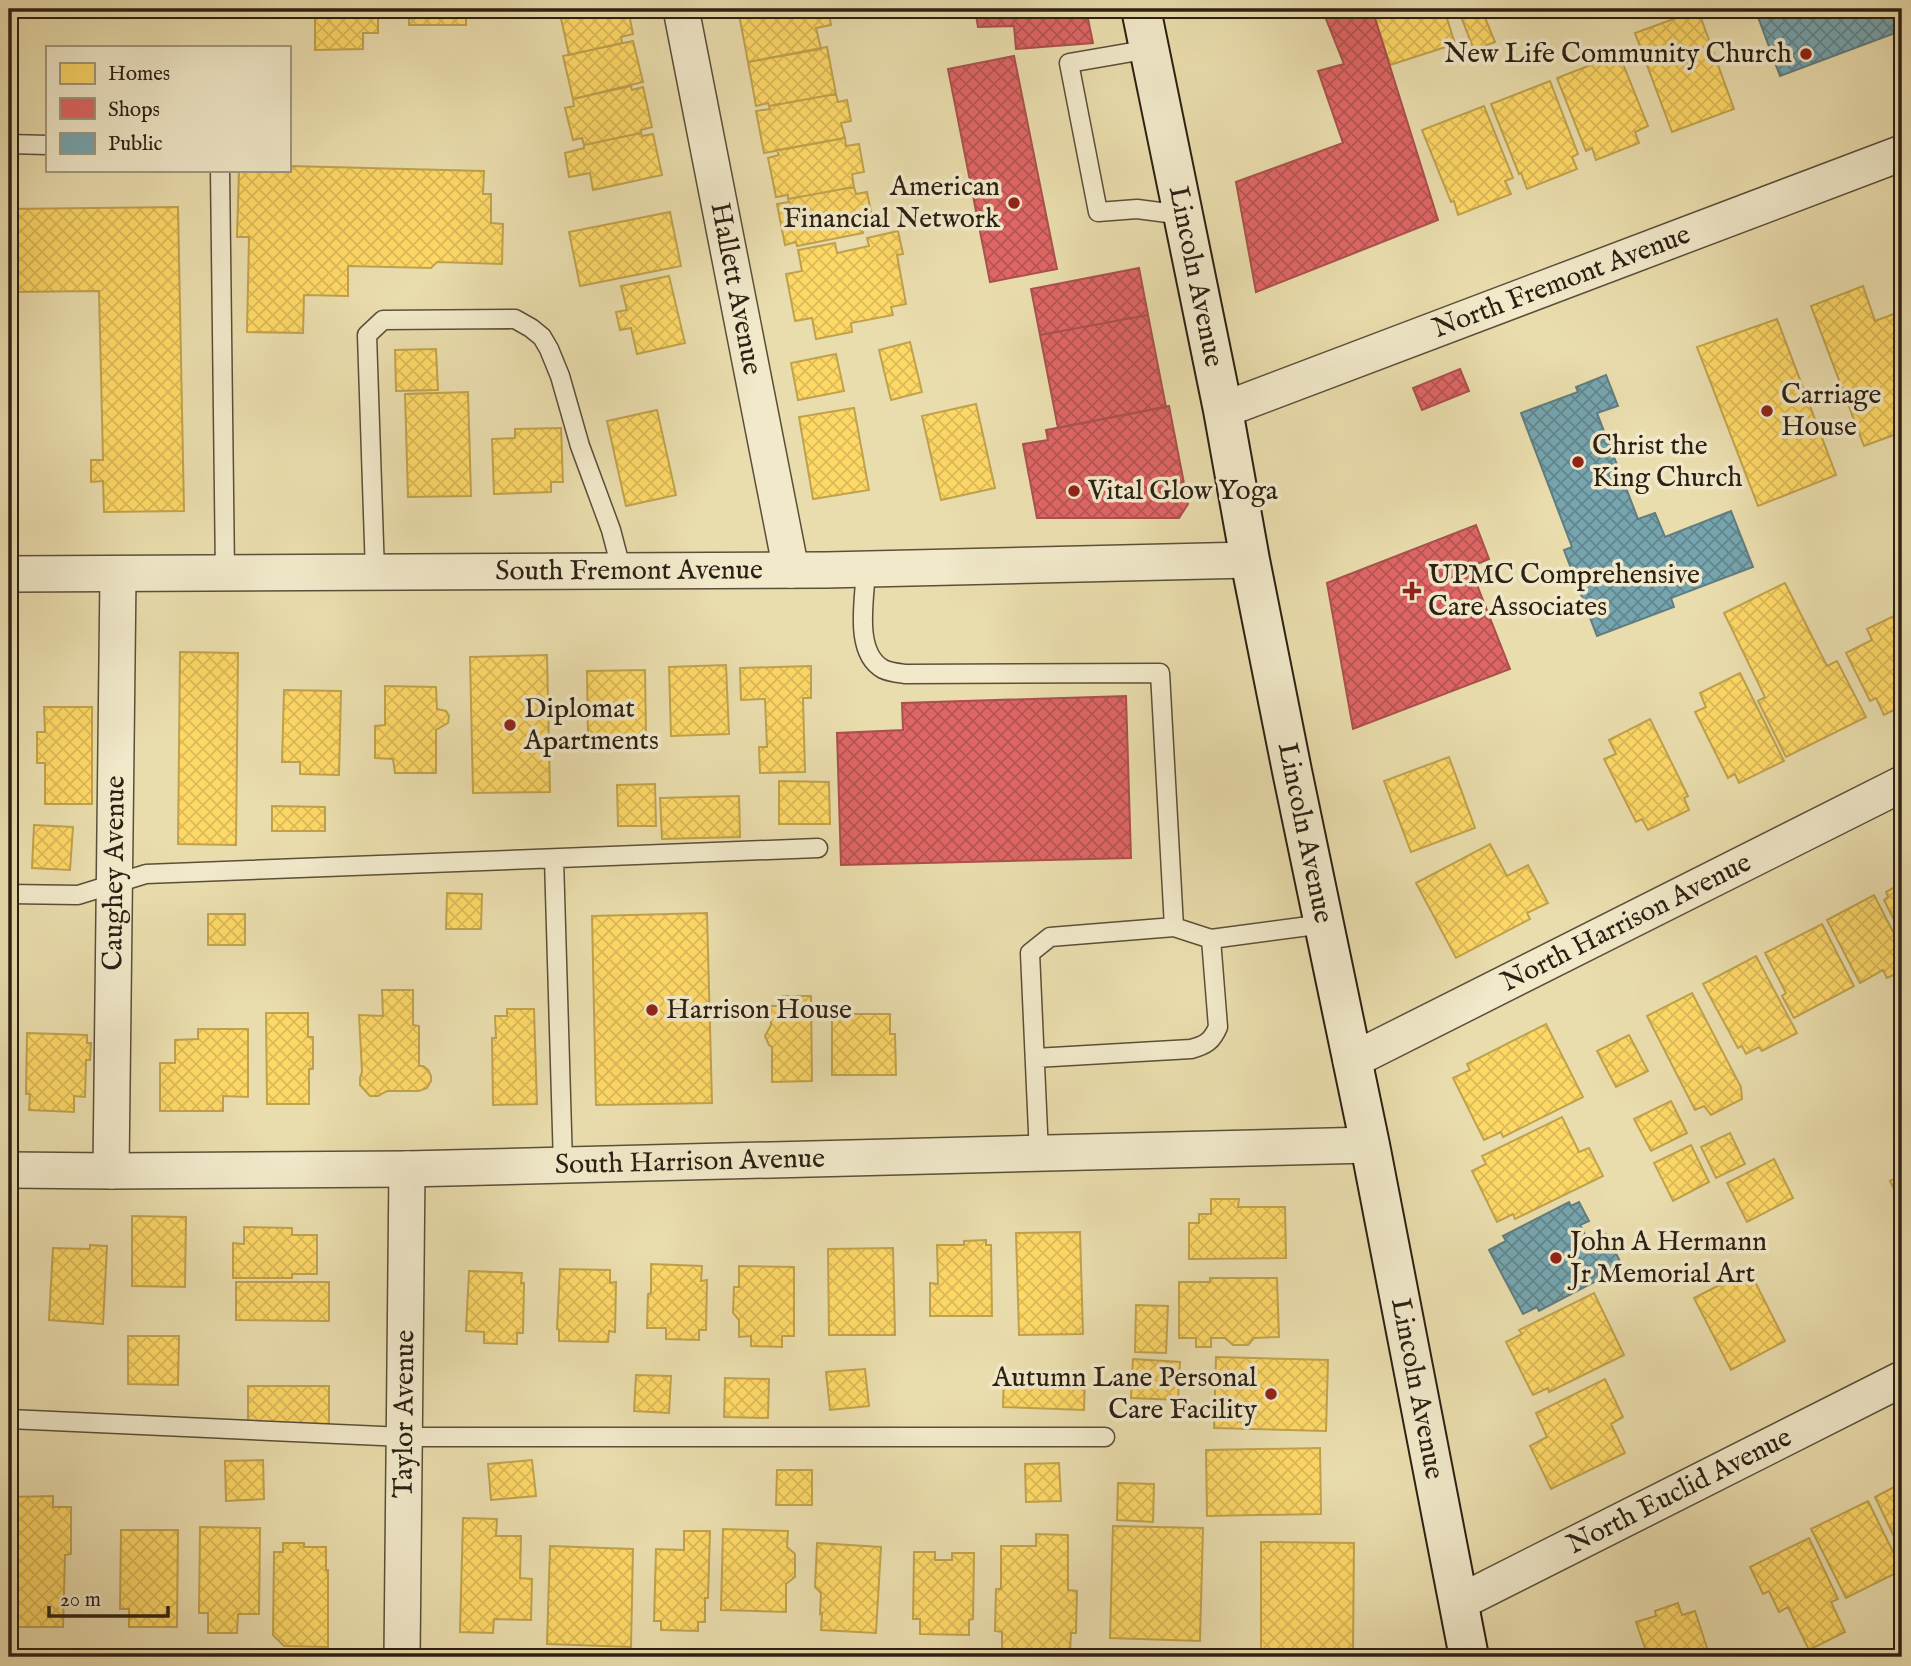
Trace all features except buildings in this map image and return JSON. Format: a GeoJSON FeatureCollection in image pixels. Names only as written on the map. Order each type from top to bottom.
{"type":"FeatureCollection","features":[{"type":"Feature","properties":{"kind":"street","name":"Hallett Avenue"},"geometry":{"type":"LineString","coordinates":[[681,9],[791,570]]}},
{"type":"Feature","properties":{"kind":"street","name":"Lincoln Avenue"},"geometry":{"type":"LineString","coordinates":[[1141,9],[1370,1145],[1469,1657]]}},
{"type":"Feature","properties":{"kind":"street","name":"North Fremont Avenue"},"geometry":{"type":"LineString","coordinates":[[1223,410],[1902,153]]}},
{"type":"Feature","properties":{"kind":"street","name":"South Fremont Avenue"},"geometry":{"type":"LineString","coordinates":[[9,574],[622,572],[1250,560]]}},
{"type":"Feature","properties":{"kind":"street","name":"Caughey Avenue"},"geometry":{"type":"LineString","coordinates":[[111,1171],[118,575]]}},
{"type":"Feature","properties":{"kind":"street","name":"North Harrison Avenue"},"geometry":{"type":"LineString","coordinates":[[1352,1061],[1902,784]]}},
{"type":"Feature","properties":{"kind":"street","name":"South Harrison Avenue"},"geometry":{"type":"LineString","coordinates":[[9,1170],[407,1169],[1370,1145]]}},
{"type":"Feature","properties":{"kind":"street","name":"Taylor Avenue"},"geometry":{"type":"LineString","coordinates":[[402,1657],[407,1169]]}},
{"type":"Feature","properties":{"kind":"street","name":"North Euclid Avenue"},"geometry":{"type":"LineString","coordinates":[[1458,1603],[1902,1379]]}},
{"type":"Feature","properties":{"kind":"lane"},"geometry":{"type":"LineString","coordinates":[[1150,49],[1069,63],[1098,212],[1137,209],[1183,215]]}},
{"type":"Feature","properties":{"kind":"lane"},"geometry":{"type":"LineString","coordinates":[[9,144],[46,145]]}},
{"type":"Feature","properties":{"kind":"lane"},"geometry":{"type":"LineString","coordinates":[[220,172],[225,574]]}},
{"type":"Feature","properties":{"kind":"lane"},"geometry":{"type":"LineString","coordinates":[[375,573],[367,335],[383,320],[515,319],[542,337],[549,349],[560,376],[580,446],[611,530],[622,572]]}},
{"type":"Feature","properties":{"kind":"lane"},"geometry":{"type":"LineString","coordinates":[[866,569],[863,634],[868,655],[883,669],[905,674],[1160,673],[1174,927]]}},
{"type":"Feature","properties":{"kind":"lane"},"geometry":{"type":"LineString","coordinates":[[9,894],[78,895],[146,874],[818,848]]}},
{"type":"Feature","properties":{"kind":"lane"},"geometry":{"type":"LineString","coordinates":[[554,859],[563,1165]]}},
{"type":"Feature","properties":{"kind":"lane"},"geometry":{"type":"LineString","coordinates":[[1039,1154],[1030,953],[1050,937],[1174,927],[1211,939],[1324,924]]}},
{"type":"Feature","properties":{"kind":"lane"},"geometry":{"type":"LineString","coordinates":[[1035,1058],[1191,1049],[1205,1045],[1214,1037],[1218,1027],[1211,939]]}},
{"type":"Feature","properties":{"kind":"lane"},"geometry":{"type":"LineString","coordinates":[[9,1419],[404,1437],[1105,1437]]}},
{"type":"Feature","properties":{"kind":"place","name":"New Life Community Church"},"geometry":{"type":"Point","coordinates":[1806,54]}},
{"type":"Feature","properties":{"kind":"place","name":"American Financial Network"},"geometry":{"type":"Point","coordinates":[1014,203]}},
{"type":"Feature","properties":{"kind":"place","name":"Carriage House"},"geometry":{"type":"Point","coordinates":[1767,411]}},
{"type":"Feature","properties":{"kind":"place","name":"Christ the King Church"},"geometry":{"type":"Point","coordinates":[1578,462]}},
{"type":"Feature","properties":{"kind":"place","name":"Vital Glow Yoga"},"geometry":{"type":"Point","coordinates":[1074,491]}},
{"type":"Feature","properties":{"kind":"place","name":"UPMC Comprehensive Care Associates"},"geometry":{"type":"Point","coordinates":[1412,591]}},
{"type":"Feature","properties":{"kind":"place","name":"Diplomat Apartments"},"geometry":{"type":"Point","coordinates":[510,725]}},
{"type":"Feature","properties":{"kind":"place","name":"Harrison House"},"geometry":{"type":"Point","coordinates":[652,1010]}},
{"type":"Feature","properties":{"kind":"place","name":"John A Hermann Jr Memorial Art"},"geometry":{"type":"Point","coordinates":[1556,1258]}},
{"type":"Feature","properties":{"kind":"place","name":"Autumn Lane Personal Care Facility"},"geometry":{"type":"Point","coordinates":[1271,1394]}}]}
